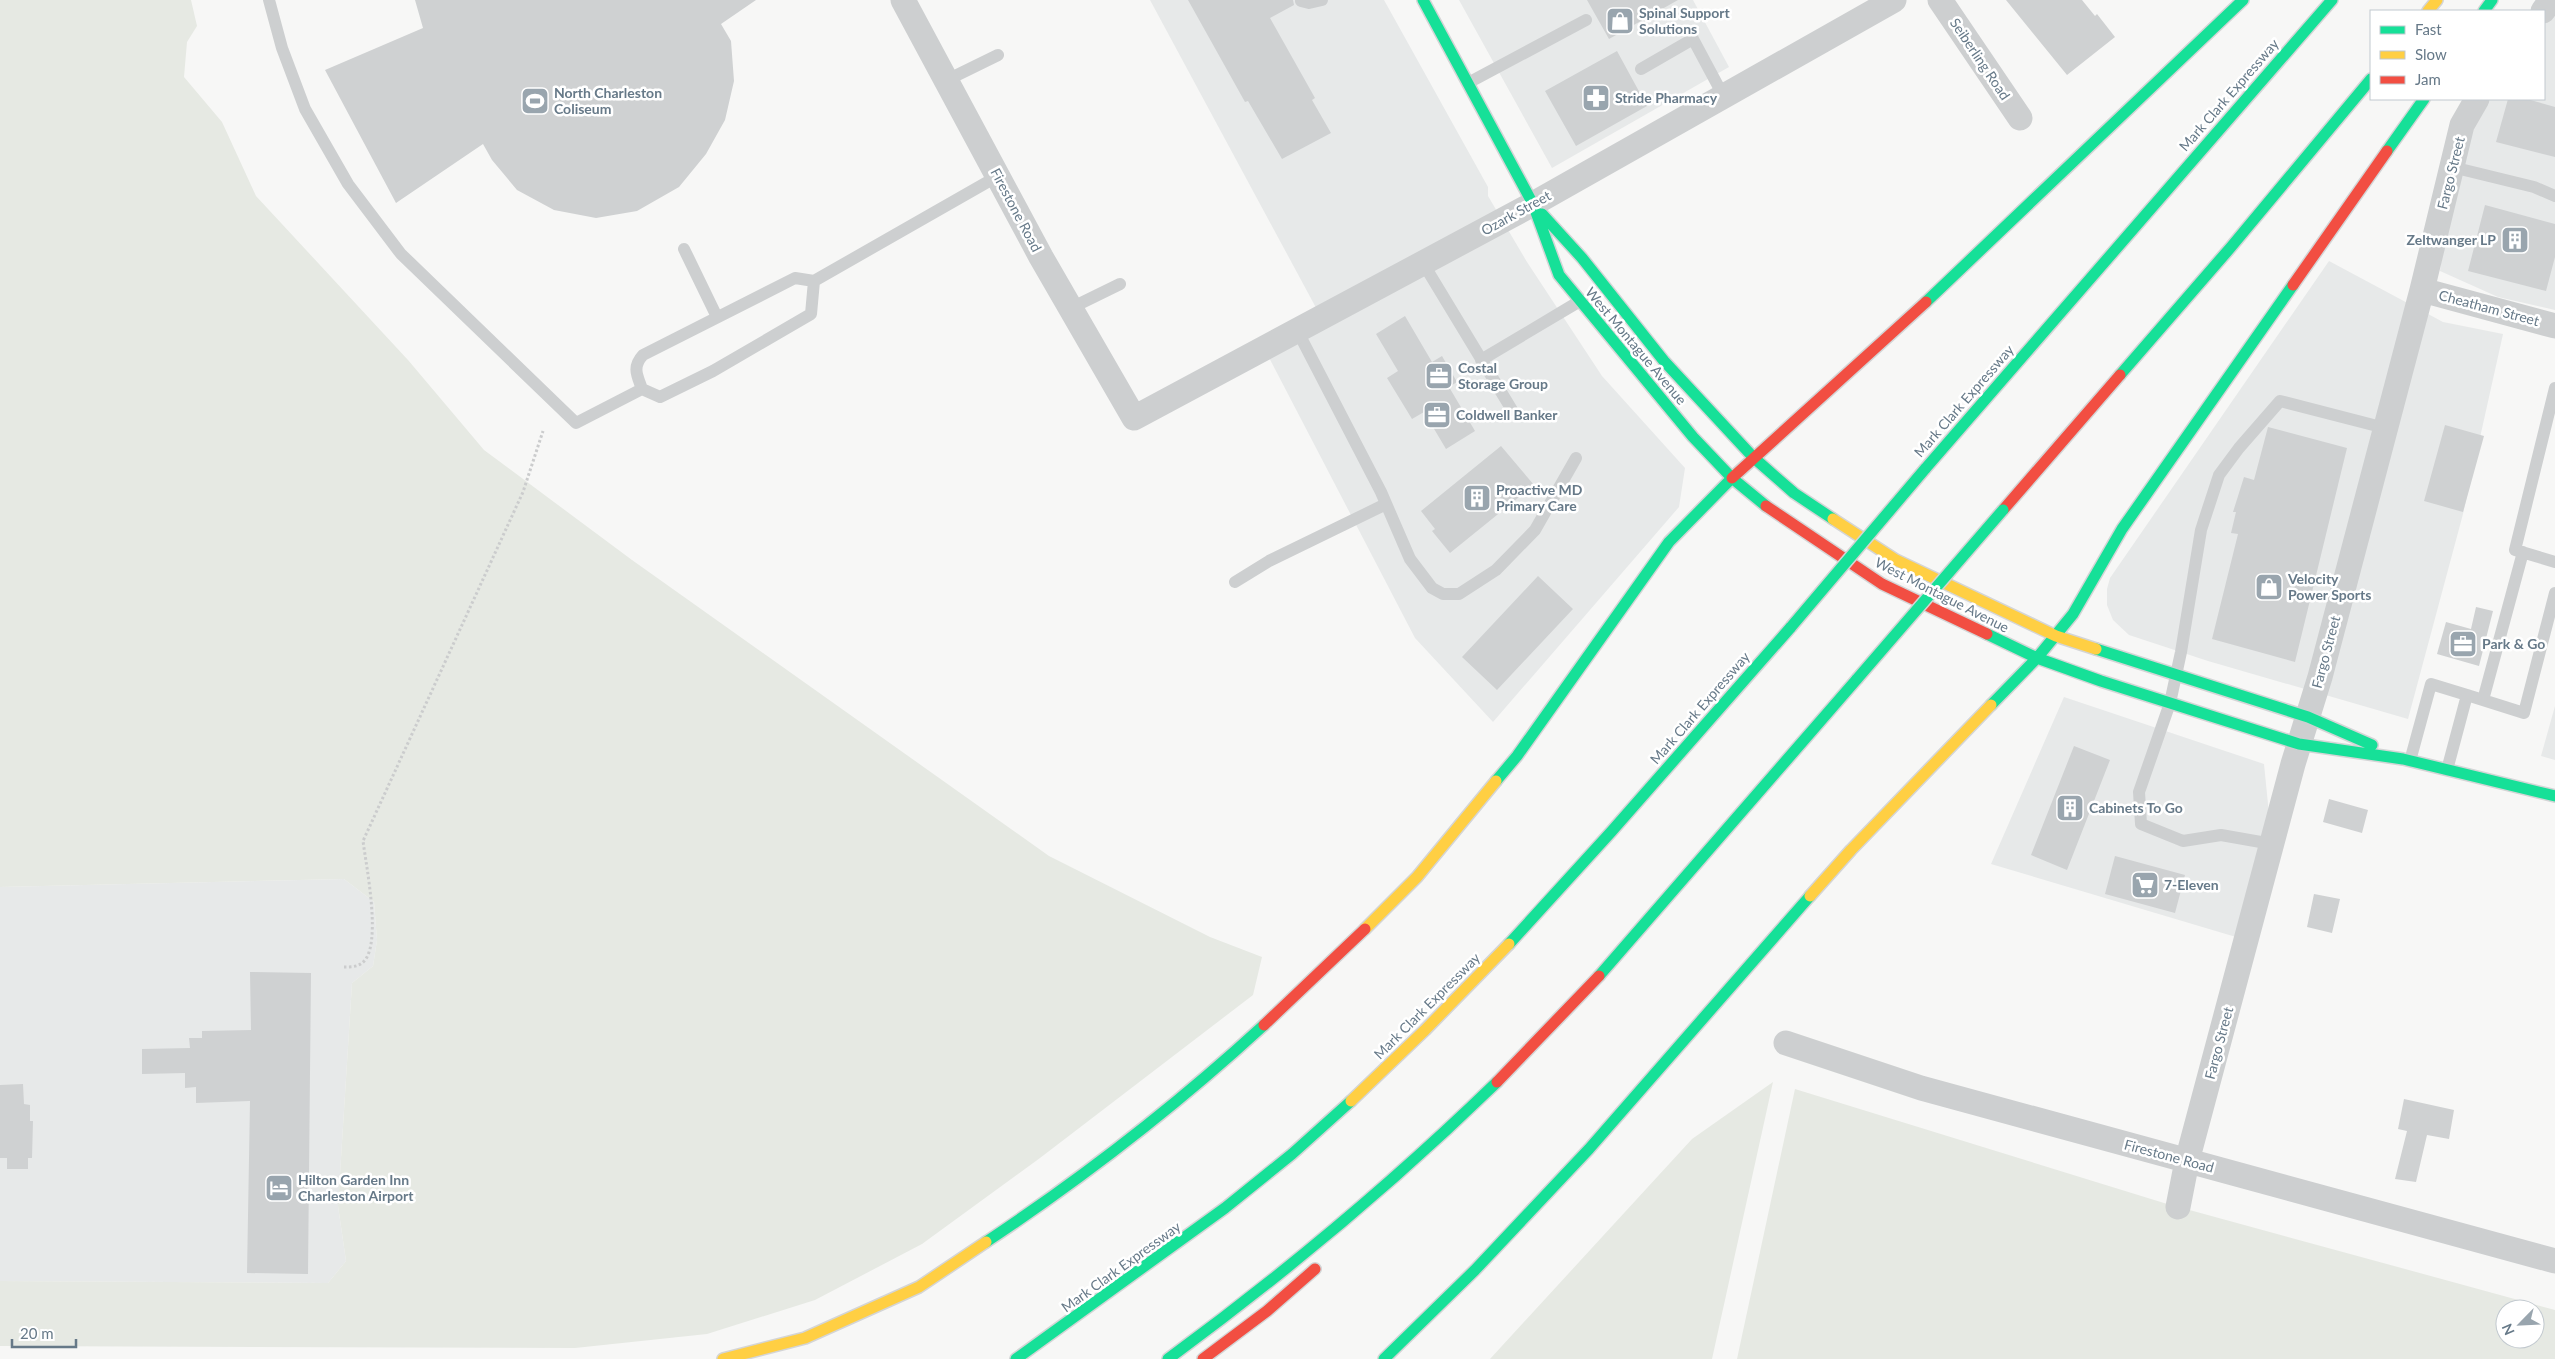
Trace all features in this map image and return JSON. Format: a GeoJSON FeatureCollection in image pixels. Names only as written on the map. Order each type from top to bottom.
{"type":"FeatureCollection","features":[{"type":"Feature","properties":{"kind":"main road","name":"West Montague Avenue"},"geometry":{"type":"LineString","coordinates":[[1423,0],[1533,204],[1558,274],[1643,379],[1732,478],[1776,515],[1882,584],[2037,658],[2299,744],[2407,760],[2555,796]]}},
{"type":"Feature","properties":{"kind":"main road"},"geometry":{"type":"LineString","coordinates":[[723,1359],[805,1338],[919,1287],[1047,1202],[1204,1079],[1308,985],[1417,877],[1518,756],[1669,542],[1753,457],[1935,294],[2243,0]]}},
{"type":"Feature","properties":{"kind":"main road","name":"Mark Clark Expressway"},"geometry":{"type":"LineString","coordinates":[[1016,1359],[1103,1300],[1230,1206],[1352,1100],[1457,999],[1524,929],[1791,627],[1925,469],[2332,0]]}},
{"type":"Feature","properties":{"kind":"main road"},"geometry":{"type":"LineString","coordinates":[[2429,10],[2437,0]]}},
{"type":"Feature","properties":{"kind":"main road"},"geometry":{"type":"LineString","coordinates":[[1168,1359],[1229,1316],[1308,1251],[1436,1139],[1500,1079],[1637,934],[2231,247],[2370,80]]}},
{"type":"Feature","properties":{"kind":"main road"},"geometry":{"type":"LineString","coordinates":[[1384,1359],[1475,1270],[1589,1149],[1850,850],[2037,658],[2056,636],[2073,614],[2122,529],[2423,100]]}},
{"type":"Feature","properties":{"kind":"main road","name":"West Montague Avenue"},"geometry":{"type":"LineString","coordinates":[[1533,204],[1582,258],[1664,360],[1753,457],[1794,492],[1896,560],[2056,636],[2308,717],[2407,760]]}},
{"type":"Feature","properties":{"kind":"main road"},"geometry":{"type":"LineString","coordinates":[[1389,1197],[1436,1139]]}},
{"type":"Feature","properties":{"kind":"main road"},"geometry":{"type":"LineString","coordinates":[[1203,1359],[1267,1311],[1327,1258]]}},
{"type":"Feature","properties":{"kind":"street","name":"Firestone Road"},"geometry":{"type":"LineString","coordinates":[[903,0],[998,176],[1134,418]]}},
{"type":"Feature","properties":{"kind":"street","name":"Ozark Street"},"geometry":{"type":"LineString","coordinates":[[1134,418],[1533,204],[1894,0]]}},
{"type":"Feature","properties":{"kind":"street","name":"Seiberling Road"},"geometry":{"type":"LineString","coordinates":[[1940,0],[2020,118]]}},
{"type":"Feature","properties":{"kind":"street"},"geometry":{"type":"LineString","coordinates":[[2543,10],[2551,0]]}},
{"type":"Feature","properties":{"kind":"street","name":"Fargo Street"},"geometry":{"type":"LineString","coordinates":[[2178,1207],[2188,1161],[2272,844],[2308,717],[2422,290],[2462,125],[2476,100]]}},
{"type":"Feature","properties":{"kind":"street","name":"Cheatham Street"},"geometry":{"type":"LineString","coordinates":[[2422,290],[2555,326]]}},
{"type":"Feature","properties":{"kind":"street","name":"Firestone Road"},"geometry":{"type":"LineString","coordinates":[[1786,1043],[1921,1088],[2555,1261]]}},
{"type":"Feature","properties":{"kind":"lane"},"geometry":{"type":"LineString","coordinates":[[269,0],[282,48],[305,109],[348,184],[401,254],[576,423],[642,389]]}},
{"type":"Feature","properties":{"kind":"lane"},"geometry":{"type":"LineString","coordinates":[[1301,0],[1309,3],[1322,0]]}},
{"type":"Feature","properties":{"kind":"lane"},"geometry":{"type":"LineString","coordinates":[[1468,83],[1586,20]]}},
{"type":"Feature","properties":{"kind":"lane"},"geometry":{"type":"LineString","coordinates":[[1641,69],[1693,39],[1724,97]]}},
{"type":"Feature","properties":{"kind":"lane"},"geometry":{"type":"LineString","coordinates":[[947,80],[998,56]]}},
{"type":"Feature","properties":{"kind":"lane"},"geometry":{"type":"LineString","coordinates":[[2452,167],[2534,187],[2555,196]]}},
{"type":"Feature","properties":{"kind":"lane"},"geometry":{"type":"LineString","coordinates":[[814,281],[811,314],[713,371],[660,397],[642,389],[635,370],[637,361],[643,355],[795,278],[814,281],[998,176]]}},
{"type":"Feature","properties":{"kind":"lane"},"geometry":{"type":"LineString","coordinates":[[684,249],[717,316]]}},
{"type":"Feature","properties":{"kind":"lane"},"geometry":{"type":"LineString","coordinates":[[1423,263],[1512,410]]}},
{"type":"Feature","properties":{"kind":"lane"},"geometry":{"type":"LineString","coordinates":[[1071,308],[1120,284]]}},
{"type":"Feature","properties":{"kind":"lane"},"geometry":{"type":"LineString","coordinates":[[1481,360],[1580,301]]}},
{"type":"Feature","properties":{"kind":"lane"},"geometry":{"type":"LineString","coordinates":[[1297,330],[1386,504],[1410,559],[1432,588],[1443,594],[1459,594],[1496,570],[1535,530],[1576,458]]}},
{"type":"Feature","properties":{"kind":"lane"},"geometry":{"type":"LineString","coordinates":[[2555,388],[2515,550],[2555,562]]}},
{"type":"Feature","properties":{"kind":"lane"},"geometry":{"type":"LineString","coordinates":[[2272,844],[2221,835],[2183,841],[2141,824],[2139,792],[2170,703],[2201,530],[2219,475],[2239,448],[2280,401],[2385,428]]}},
{"type":"Feature","properties":{"kind":"lane"},"geometry":{"type":"LineString","coordinates":[[1236,582],[1269,561],[1386,504]]}},
{"type":"Feature","properties":{"kind":"lane"},"geometry":{"type":"LineString","coordinates":[[2483,700],[2522,552]]}},
{"type":"Feature","properties":{"kind":"lane"},"geometry":{"type":"LineString","coordinates":[[2407,760],[2431,684],[2524,713],[2555,593]]}},
{"type":"Feature","properties":{"kind":"lane"},"geometry":{"type":"LineString","coordinates":[[2447,770],[2467,695]]}},
{"type":"Feature","properties":{"kind":"path"},"geometry":{"type":"LineString","coordinates":[[344,968],[364,963],[371,950],[370,896],[363,842],[523,492],[543,431]]}},
{"type":"Feature","properties":{"kind":"shaded area"},"geometry":{"type":"Polygon","coordinates":[[[0,0],[191,0],[197,26],[187,42],[184,77],[222,122],[256,196],[408,360],[484,450],[632,560],[1049,856],[1210,937],[1262,957],[1253,995],[1040,1158],[922,1244],[815,1300],[707,1334],[575,1348],[0,1346],[0,1281],[328,1283],[346,1261],[338,1206],[352,983],[373,966],[377,940],[374,902],[344,879],[0,887],[0,0]]]}},
{"type":"Feature","properties":{"kind":"shaded area"},"geometry":{"type":"Polygon","coordinates":[[[1150,0],[1384,0],[1488,187],[1488,196],[1527,262],[1602,376],[1685,468],[1679,507],[1493,722],[1415,638],[1264,348],[1321,317],[1150,0]]]}},
{"type":"Feature","properties":{"kind":"shaded area"},"geometry":{"type":"Polygon","coordinates":[[[1459,0],[1693,0],[1729,67],[1552,168],[1459,0]]]}},
{"type":"Feature","properties":{"kind":"shaded area"},"geometry":{"type":"Polygon","coordinates":[[[2555,0],[2555,310],[2498,297],[2440,271],[2452,167],[2477,100],[2545,100],[2545,10],[2555,0]]]}},
{"type":"Feature","properties":{"kind":"shaded area"},"geometry":{"type":"Polygon","coordinates":[[[2329,261],[2443,322],[2503,334],[2463,514],[2408,719],[2208,661],[2129,635],[2113,620],[2107,605],[2107,589],[2110,578],[2329,261]]]}},
{"type":"Feature","properties":{"kind":"shaded area"},"geometry":{"type":"Polygon","coordinates":[[[2064,697],[2264,764],[2272,844],[2246,940],[1991,864],[2064,697]]]}},
{"type":"Feature","properties":{"kind":"shaded area"},"geometry":{"type":"Polygon","coordinates":[[[2555,706],[2555,760],[2541,756],[2555,706]]]}},
{"type":"Feature","properties":{"kind":"shaded area"},"geometry":{"type":"Polygon","coordinates":[[[344,879],[374,902],[377,940],[373,966],[352,983],[338,1206],[346,1261],[328,1283],[0,1281],[0,887],[344,879]]]}},
{"type":"Feature","properties":{"kind":"shaded area"},"geometry":{"type":"Polygon","coordinates":[[[1773,1082],[1712,1359],[1490,1359],[1692,1139],[1773,1082]]]}},
{"type":"Feature","properties":{"kind":"shaded area"},"geometry":{"type":"Polygon","coordinates":[[[1795,1089],[2164,1203],[2515,1299],[2495,1299],[2495,1349],[2545,1349],[2545,1307],[2555,1310],[2555,1359],[1737,1359],[1795,1089]]]}},
{"type":"Feature","properties":{"kind":"building","name":"North Charleston Coliseum"},"geometry":{"type":"Polygon","coordinates":[[[415,0],[756,0],[721,24],[731,41],[734,81],[725,120],[706,154],[679,187],[637,211],[596,218],[554,210],[517,190],[492,160],[483,144],[396,203],[325,70],[423,28],[415,0]]]}},
{"type":"Feature","properties":{"kind":"building"},"geometry":{"type":"Polygon","coordinates":[[[1188,0],[1293,0],[1294,5],[1270,18],[1315,98],[1312,100],[1331,133],[1282,159],[1248,101],[1245,102],[1188,0]]]}},
{"type":"Feature","properties":{"kind":"building","name":"Spinal Support Solutions"},"geometry":{"type":"Polygon","coordinates":[[[1587,0],[1678,0],[1609,39],[1587,0]]]}},
{"type":"Feature","properties":{"kind":"building"},"geometry":{"type":"Polygon","coordinates":[[[2006,0],[2082,0],[2095,16],[2097,14],[2115,37],[2067,75],[2006,0]]]}},
{"type":"Feature","properties":{"kind":"building","name":"Stride Pharmacy"},"geometry":{"type":"Polygon","coordinates":[[[1617,51],[1647,106],[1576,146],[1545,91],[1617,51]]]}},
{"type":"Feature","properties":{"kind":"building"},"geometry":{"type":"Polygon","coordinates":[[[2508,100],[2530,100],[2555,107],[2555,157],[2496,142],[2508,100]]]}},
{"type":"Feature","properties":{"kind":"building","name":"Zeltwanger LP"},"geometry":{"type":"Polygon","coordinates":[[[2485,205],[2555,224],[2555,257],[2546,291],[2468,271],[2485,205]]]}},
{"type":"Feature","properties":{"kind":"building"},"geometry":{"type":"Polygon","coordinates":[[[1405,316],[1432,362],[1442,356],[1457,382],[1449,387],[1475,431],[1446,449],[1424,412],[1412,419],[1387,378],[1398,371],[1376,334],[1405,316]]]}},
{"type":"Feature","properties":{"kind":"building"},"geometry":{"type":"Polygon","coordinates":[[[2445,425],[2484,436],[2463,512],[2424,501],[2445,425]]]}},
{"type":"Feature","properties":{"kind":"building","name":"Velocity Power Sports"},"geometry":{"type":"Polygon","coordinates":[[[2268,427],[2347,448],[2295,662],[2212,639],[2238,534],[2231,533],[2236,512],[2233,512],[2244,477],[2254,480],[2268,427]]]}},
{"type":"Feature","properties":{"kind":"building","name":"Proactive MD Primary Care"},"geometry":{"type":"Polygon","coordinates":[[[1501,446],[1534,485],[1450,553],[1432,531],[1435,529],[1421,511],[1501,446]]]}},
{"type":"Feature","properties":{"kind":"building"},"geometry":{"type":"Polygon","coordinates":[[[1538,576],[1573,609],[1497,690],[1462,657],[1538,576]]]}},
{"type":"Feature","properties":{"kind":"building","name":"Park & Go"},"geometry":{"type":"Polygon","coordinates":[[[2476,607],[2493,611],[2479,666],[2437,654],[2446,622],[2471,629],[2476,607]]]}},
{"type":"Feature","properties":{"kind":"building","name":"Cabinets To Go"},"geometry":{"type":"Polygon","coordinates":[[[2074,746],[2110,760],[2067,870],[2031,855],[2074,746]]]}},
{"type":"Feature","properties":{"kind":"building"},"geometry":{"type":"Polygon","coordinates":[[[2329,799],[2368,810],[2362,833],[2323,822],[2329,799]]]}},
{"type":"Feature","properties":{"kind":"building","name":"7-Eleven"},"geometry":{"type":"Polygon","coordinates":[[[2115,856],[2185,875],[2175,913],[2105,894],[2115,856]]]}},
{"type":"Feature","properties":{"kind":"building"},"geometry":{"type":"Polygon","coordinates":[[[2314,894],[2340,899],[2332,933],[2307,927],[2314,894]]]}},
{"type":"Feature","properties":{"kind":"building","name":"Hilton Garden Inn Charleston Airport"},"geometry":{"type":"Polygon","coordinates":[[[250,972],[311,973],[308,1274],[247,1273],[250,1101],[196,1103],[196,1087],[185,1088],[185,1073],[142,1074],[142,1049],[190,1048],[189,1038],[202,1038],[202,1031],[251,1030],[250,972]]]}},
{"type":"Feature","properties":{"kind":"building"},"geometry":{"type":"Polygon","coordinates":[[[23,1084],[24,1104],[30,1105],[30,1121],[33,1121],[32,1158],[28,1158],[28,1169],[7,1169],[7,1158],[0,1158],[0,1085],[23,1084]]]}},
{"type":"Feature","properties":{"kind":"building"},"geometry":{"type":"Polygon","coordinates":[[[2404,1099],[2454,1110],[2449,1139],[2427,1135],[2416,1182],[2395,1179],[2407,1131],[2398,1129],[2404,1099]]]}},
{"type":"Feature","properties":{"kind":"traffic: fast"},"geometry":{"type":"LineString","coordinates":[[1423,0],[1533,204],[1559,275],[1693,437],[1732,478],[1766,506]]}},
{"type":"Feature","properties":{"kind":"traffic: fast"},"geometry":{"type":"LineString","coordinates":[[1926,302],[2243,0]]}},
{"type":"Feature","properties":{"kind":"traffic: fast"},"geometry":{"type":"LineString","coordinates":[[1925,469],[2332,0]]}},
{"type":"Feature","properties":{"kind":"traffic: fast"},"geometry":{"type":"LineString","coordinates":[[2485,10],[2492,0]]}},
{"type":"Feature","properties":{"kind":"traffic: fast"},"geometry":{"type":"LineString","coordinates":[[2120,375],[2231,247],[2370,80]]}},
{"type":"Feature","properties":{"kind":"traffic: fast"},"geometry":{"type":"LineString","coordinates":[[2387,151],[2423,100]]}},
{"type":"Feature","properties":{"kind":"traffic: fast"},"geometry":{"type":"LineString","coordinates":[[1542,214],[1582,258],[1664,361],[1753,457],[1794,493],[1833,519]]}},
{"type":"Feature","properties":{"kind":"traffic: fast"},"geometry":{"type":"LineString","coordinates":[[2037,658],[2073,614],[2122,529],[2293,285]]}},
{"type":"Feature","properties":{"kind":"traffic: fast"},"geometry":{"type":"LineString","coordinates":[[1791,627],[1925,469]]}},
{"type":"Feature","properties":{"kind":"traffic: fast"},"geometry":{"type":"LineString","coordinates":[[1496,781],[1517,756],[1669,542],[1732,478]]}},
{"type":"Feature","properties":{"kind":"traffic: fast"},"geometry":{"type":"LineString","coordinates":[[1857,679],[2003,510]]}},
{"type":"Feature","properties":{"kind":"traffic: fast"},"geometry":{"type":"LineString","coordinates":[[1509,944],[1611,832],[1791,627]]}},
{"type":"Feature","properties":{"kind":"traffic: fast"},"geometry":{"type":"LineString","coordinates":[[1987,634],[2037,658],[2101,681],[2299,744],[2403,759],[2555,796]]}},
{"type":"Feature","properties":{"kind":"traffic: fast"},"geometry":{"type":"LineString","coordinates":[[2096,649],[2308,717],[2372,745]]}},
{"type":"Feature","properties":{"kind":"traffic: fast"},"geometry":{"type":"LineString","coordinates":[[1991,705],[2037,658]]}},
{"type":"Feature","properties":{"kind":"traffic: fast"},"geometry":{"type":"LineString","coordinates":[[1599,976],[1857,679]]}},
{"type":"Feature","properties":{"kind":"traffic: fast"},"geometry":{"type":"LineString","coordinates":[[1384,1359],[1475,1270],[1589,1149],[1810,896]]}},
{"type":"Feature","properties":{"kind":"traffic: fast"},"geometry":{"type":"LineString","coordinates":[[986,1242],[1059,1192],[1130,1139],[1264,1025]]}},
{"type":"Feature","properties":{"kind":"traffic: fast"},"geometry":{"type":"LineString","coordinates":[[1168,1359],[1254,1294],[1337,1226],[1418,1156],[1497,1082]]}},
{"type":"Feature","properties":{"kind":"traffic: fast"},"geometry":{"type":"LineString","coordinates":[[1016,1359],[1225,1208],[1292,1154],[1351,1101]]}},
{"type":"Feature","properties":{"kind":"traffic: slow"},"geometry":{"type":"LineString","coordinates":[[2429,10],[2437,0]]}},
{"type":"Feature","properties":{"kind":"traffic: slow"},"geometry":{"type":"LineString","coordinates":[[1833,519],[1896,560],[2056,636],[2096,649]]}},
{"type":"Feature","properties":{"kind":"traffic: slow"},"geometry":{"type":"LineString","coordinates":[[1810,896],[1851,850],[1991,705]]}},
{"type":"Feature","properties":{"kind":"traffic: slow"},"geometry":{"type":"LineString","coordinates":[[1365,929],[1417,877],[1496,781]]}},
{"type":"Feature","properties":{"kind":"traffic: slow"},"geometry":{"type":"LineString","coordinates":[[1351,1101],[1425,1030],[1509,944]]}},
{"type":"Feature","properties":{"kind":"traffic: slow"},"geometry":{"type":"LineString","coordinates":[[723,1359],[805,1338],[919,1287],[986,1242]]}},
{"type":"Feature","properties":{"kind":"traffic: jam"},"geometry":{"type":"LineString","coordinates":[[2293,285],[2387,151]]}},
{"type":"Feature","properties":{"kind":"traffic: jam"},"geometry":{"type":"LineString","coordinates":[[1732,478],[1926,302]]}},
{"type":"Feature","properties":{"kind":"traffic: jam"},"geometry":{"type":"LineString","coordinates":[[2003,510],[2120,375]]}},
{"type":"Feature","properties":{"kind":"traffic: jam"},"geometry":{"type":"LineString","coordinates":[[1766,506],[1882,584],[1987,634]]}},
{"type":"Feature","properties":{"kind":"traffic: jam"},"geometry":{"type":"LineString","coordinates":[[1264,1025],[1365,929]]}},
{"type":"Feature","properties":{"kind":"traffic: jam"},"geometry":{"type":"LineString","coordinates":[[1497,1082],[1599,976]]}},
{"type":"Feature","properties":{"kind":"traffic: jam"},"geometry":{"type":"LineString","coordinates":[[1203,1359],[1267,1311],[1315,1269]]}},
{"type":"Feature","properties":{"kind":"place","name":"Spinal Support Solutions"},"geometry":{"type":"Point","coordinates":[1620,21]}},
{"type":"Feature","properties":{"kind":"place","name":"Stride Pharmacy"},"geometry":{"type":"Point","coordinates":[1596,98]}},
{"type":"Feature","properties":{"kind":"place","name":"North Charleston Coliseum"},"geometry":{"type":"Point","coordinates":[535,101]}},
{"type":"Feature","properties":{"kind":"place","name":"Zeltwanger LP"},"geometry":{"type":"Point","coordinates":[2515,240]}},
{"type":"Feature","properties":{"kind":"place","name":"Costal Storage Group"},"geometry":{"type":"Point","coordinates":[1439,376]}},
{"type":"Feature","properties":{"kind":"place","name":"Coldwell Banker"},"geometry":{"type":"Point","coordinates":[1437,415]}},
{"type":"Feature","properties":{"kind":"place","name":"Proactive MD Primary Care"},"geometry":{"type":"Point","coordinates":[1477,498]}},
{"type":"Feature","properties":{"kind":"place","name":"Velocity Power Sports"},"geometry":{"type":"Point","coordinates":[2269,587]}},
{"type":"Feature","properties":{"kind":"place","name":"Park & Go"},"geometry":{"type":"Point","coordinates":[2463,644]}},
{"type":"Feature","properties":{"kind":"place","name":"Cabinets To Go"},"geometry":{"type":"Point","coordinates":[2070,808]}},
{"type":"Feature","properties":{"kind":"place","name":"7-Eleven"},"geometry":{"type":"Point","coordinates":[2145,885]}},
{"type":"Feature","properties":{"kind":"place","name":"Hilton Garden Inn Charleston Airport"},"geometry":{"type":"Point","coordinates":[279,1188]}}]}
